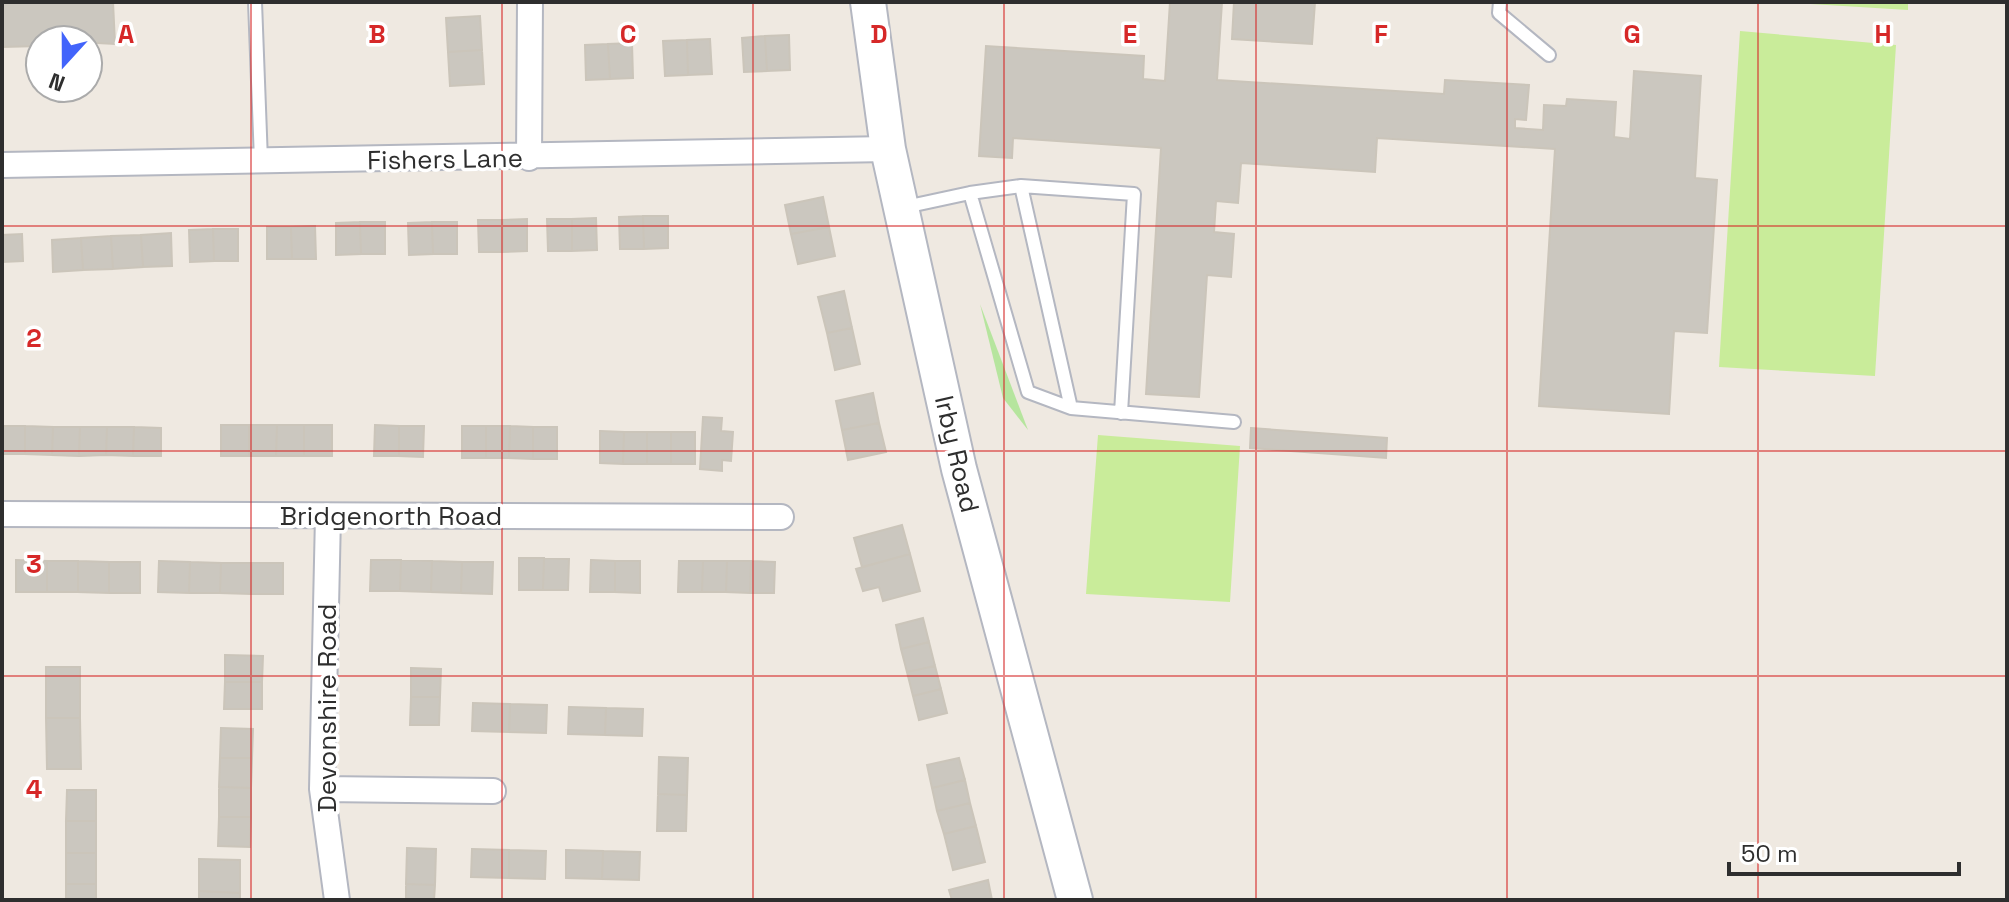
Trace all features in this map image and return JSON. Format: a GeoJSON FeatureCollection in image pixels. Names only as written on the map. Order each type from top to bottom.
{"type":"FeatureCollection","features":[{"type":"Feature","properties":{"kind":"street"},"geometry":{"type":"LineString","coordinates":[[529,158],[530,2]]}},
{"type":"Feature","properties":{"kind":"street","name":"Irby Road"},"geometry":{"type":"LineString","coordinates":[[868,2],[888,149],[959,469],[1075,900]]}},
{"type":"Feature","properties":{"kind":"street","name":"Fishers Lane"},"geometry":{"type":"LineString","coordinates":[[2,165],[529,158],[888,149]]}},
{"type":"Feature","properties":{"kind":"street","name":"Bridgenorth Road"},"geometry":{"type":"LineString","coordinates":[[2,514],[781,517]]}},
{"type":"Feature","properties":{"kind":"street","name":"Devonshire Road"},"geometry":{"type":"LineString","coordinates":[[328,516],[322,789],[337,900]]}},
{"type":"Feature","properties":{"kind":"street"},"geometry":{"type":"LineString","coordinates":[[322,789],[493,791]]}},
{"type":"Feature","properties":{"kind":"lane"},"geometry":{"type":"LineString","coordinates":[[255,2],[261,161]]}},
{"type":"Feature","properties":{"kind":"lane"},"geometry":{"type":"LineString","coordinates":[[1500,2],[1499,13],[1549,55]]}},
{"type":"Feature","properties":{"kind":"lane"},"geometry":{"type":"LineString","coordinates":[[902,208],[1021,186],[1134,194],[1121,413]]}},
{"type":"Feature","properties":{"kind":"lane"},"geometry":{"type":"LineString","coordinates":[[1021,186],[1071,408]]}},
{"type":"Feature","properties":{"kind":"lane"},"geometry":{"type":"LineString","coordinates":[[970,193],[1028,392],[1071,408],[1234,422]]}},
{"type":"Feature","properties":{"kind":"green space"},"geometry":{"type":"Polygon","coordinates":[[[1777,2],[1908,2],[1908,10],[1777,2]]]}},
{"type":"Feature","properties":{"kind":"green space"},"geometry":{"type":"Polygon","coordinates":[[[1740,31],[1896,45],[1875,376],[1719,367],[1740,31]]]}},
{"type":"Feature","properties":{"kind":"green space"},"geometry":{"type":"Polygon","coordinates":[[[980,304],[1028,430],[1003,398],[980,304]]]}},
{"type":"Feature","properties":{"kind":"green space"},"geometry":{"type":"Polygon","coordinates":[[[1098,435],[1240,446],[1230,602],[1086,594],[1098,435]]]}},
{"type":"Feature","properties":{"kind":"building"},"geometry":{"type":"Polygon","coordinates":[[[2,2],[113,2],[115,44],[104,43],[104,24],[24,24],[24,46],[2,47],[2,2]]]}},
{"type":"Feature","properties":{"kind":"building"},"geometry":{"type":"Polygon","coordinates":[[[1170,2],[1222,2],[1217,80],[1444,94],[1445,80],[1529,85],[1526,120],[1515,119],[1515,128],[1543,130],[1544,105],[1566,106],[1567,99],[1616,102],[1614,137],[1630,139],[1634,71],[1701,76],[1695,178],[1717,180],[1707,333],[1674,331],[1669,414],[1539,406],[1555,149],[1377,138],[1375,172],[1241,163],[1238,203],[1216,201],[1214,232],[1234,234],[1231,277],[1207,275],[1199,397],[1146,394],[1161,148],[1013,138],[1012,158],[979,156],[986,46],[1144,56],[1143,79],[1165,81],[1170,2]]]}},
{"type":"Feature","properties":{"kind":"building"},"geometry":{"type":"Polygon","coordinates":[[[1234,2],[1315,2],[1312,44],[1232,39],[1234,2]]]}},
{"type":"Feature","properties":{"kind":"building"},"geometry":{"type":"Polygon","coordinates":[[[480,16],[482,50],[448,52],[446,18],[480,16]]]}},
{"type":"Feature","properties":{"kind":"building"},"geometry":{"type":"Polygon","coordinates":[[[789,35],[790,70],[767,71],[765,36],[789,35]]]}},
{"type":"Feature","properties":{"kind":"building"},"geometry":{"type":"Polygon","coordinates":[[[765,36],[767,71],[744,72],[742,38],[765,36]]]}},
{"type":"Feature","properties":{"kind":"building"},"geometry":{"type":"Polygon","coordinates":[[[710,39],[712,74],[688,75],[687,40],[710,39]]]}},
{"type":"Feature","properties":{"kind":"building"},"geometry":{"type":"Polygon","coordinates":[[[687,40],[688,75],[665,76],[663,41],[687,40]]]}},
{"type":"Feature","properties":{"kind":"building"},"geometry":{"type":"Polygon","coordinates":[[[632,43],[633,78],[610,79],[608,44],[632,43]]]}},
{"type":"Feature","properties":{"kind":"building"},"geometry":{"type":"Polygon","coordinates":[[[608,44],[610,79],[586,80],[585,45],[608,44]]]}},
{"type":"Feature","properties":{"kind":"building"},"geometry":{"type":"Polygon","coordinates":[[[482,50],[484,84],[450,86],[448,52],[482,50]]]}},
{"type":"Feature","properties":{"kind":"building"},"geometry":{"type":"Polygon","coordinates":[[[823,197],[829,227],[791,234],[785,205],[823,197]]]}},
{"type":"Feature","properties":{"kind":"building"},"geometry":{"type":"Polygon","coordinates":[[[643,216],[668,216],[668,248],[644,249],[643,216]]]}},
{"type":"Feature","properties":{"kind":"building"},"geometry":{"type":"Polygon","coordinates":[[[643,216],[644,249],[620,249],[619,217],[643,216]]]}},
{"type":"Feature","properties":{"kind":"building"},"geometry":{"type":"Polygon","coordinates":[[[596,218],[597,250],[572,251],[572,219],[596,218]]]}},
{"type":"Feature","properties":{"kind":"building"},"geometry":{"type":"Polygon","coordinates":[[[527,219],[527,251],[503,252],[503,220],[527,219]]]}},
{"type":"Feature","properties":{"kind":"building"},"geometry":{"type":"Polygon","coordinates":[[[547,219],[572,219],[572,251],[548,251],[547,219]]]}},
{"type":"Feature","properties":{"kind":"building"},"geometry":{"type":"Polygon","coordinates":[[[478,220],[503,220],[503,252],[479,252],[478,220]]]}},
{"type":"Feature","properties":{"kind":"building"},"geometry":{"type":"Polygon","coordinates":[[[360,222],[385,222],[385,254],[361,254],[360,222]]]}},
{"type":"Feature","properties":{"kind":"building"},"geometry":{"type":"Polygon","coordinates":[[[360,222],[361,254],[336,255],[336,223],[360,222]]]}},
{"type":"Feature","properties":{"kind":"building"},"geometry":{"type":"Polygon","coordinates":[[[432,222],[457,222],[457,254],[433,254],[432,222]]]}},
{"type":"Feature","properties":{"kind":"building"},"geometry":{"type":"Polygon","coordinates":[[[432,222],[433,254],[409,255],[408,223],[432,222]]]}},
{"type":"Feature","properties":{"kind":"building"},"geometry":{"type":"Polygon","coordinates":[[[315,226],[316,259],[292,259],[291,227],[315,226]]]}},
{"type":"Feature","properties":{"kind":"building"},"geometry":{"type":"Polygon","coordinates":[[[267,227],[291,227],[292,259],[267,259],[267,227]]]}},
{"type":"Feature","properties":{"kind":"building"},"geometry":{"type":"Polygon","coordinates":[[[829,227],[835,256],[798,264],[791,234],[829,227]]]}},
{"type":"Feature","properties":{"kind":"building"},"geometry":{"type":"Polygon","coordinates":[[[213,229],[238,229],[238,261],[214,261],[213,229]]]}},
{"type":"Feature","properties":{"kind":"building"},"geometry":{"type":"Polygon","coordinates":[[[213,229],[214,261],[190,262],[189,230],[213,229]]]}},
{"type":"Feature","properties":{"kind":"building"},"geometry":{"type":"Polygon","coordinates":[[[171,233],[172,266],[143,267],[141,235],[171,233]]]}},
{"type":"Feature","properties":{"kind":"building"},"geometry":{"type":"Polygon","coordinates":[[[22,234],[23,261],[2,262],[2,235],[22,234]]]}},
{"type":"Feature","properties":{"kind":"building"},"geometry":{"type":"Polygon","coordinates":[[[141,235],[143,267],[113,269],[111,236],[141,235]]]}},
{"type":"Feature","properties":{"kind":"building"},"geometry":{"type":"Polygon","coordinates":[[[111,236],[113,269],[83,270],[81,238],[111,236]]]}},
{"type":"Feature","properties":{"kind":"building"},"geometry":{"type":"Polygon","coordinates":[[[81,238],[83,270],[53,272],[52,240],[81,238]]]}},
{"type":"Feature","properties":{"kind":"building"},"geometry":{"type":"Polygon","coordinates":[[[844,291],[852,328],[827,333],[818,297],[844,291]]]}},
{"type":"Feature","properties":{"kind":"building"},"geometry":{"type":"Polygon","coordinates":[[[852,328],[860,364],[835,370],[827,333],[852,328]]]}},
{"type":"Feature","properties":{"kind":"building"},"geometry":{"type":"Polygon","coordinates":[[[873,393],[879,423],[842,430],[836,401],[873,393]]]}},
{"type":"Feature","properties":{"kind":"building"},"geometry":{"type":"Polygon","coordinates":[[[703,417],[722,418],[721,431],[733,432],[731,461],[722,460],[722,471],[700,469],[703,417]]]}},
{"type":"Feature","properties":{"kind":"building"},"geometry":{"type":"Polygon","coordinates":[[[879,423],[886,452],[848,460],[842,430],[879,423]]]}},
{"type":"Feature","properties":{"kind":"building"},"geometry":{"type":"Polygon","coordinates":[[[221,425],[249,425],[249,456],[221,456],[221,425]]]}},
{"type":"Feature","properties":{"kind":"building"},"geometry":{"type":"Polygon","coordinates":[[[249,425],[277,425],[276,456],[249,456],[249,425]]]}},
{"type":"Feature","properties":{"kind":"building"},"geometry":{"type":"Polygon","coordinates":[[[277,425],[304,425],[304,456],[276,456],[277,425]]]}},
{"type":"Feature","properties":{"kind":"building"},"geometry":{"type":"Polygon","coordinates":[[[304,425],[332,425],[332,456],[304,456],[304,425]]]}},
{"type":"Feature","properties":{"kind":"building"},"geometry":{"type":"Polygon","coordinates":[[[375,425],[399,426],[399,456],[374,456],[375,425]]]}},
{"type":"Feature","properties":{"kind":"building"},"geometry":{"type":"Polygon","coordinates":[[[2,426],[25,426],[25,454],[2,454],[2,426]]]}},
{"type":"Feature","properties":{"kind":"building"},"geometry":{"type":"Polygon","coordinates":[[[25,426],[53,427],[52,455],[25,454],[25,426]]]}},
{"type":"Feature","properties":{"kind":"building"},"geometry":{"type":"Polygon","coordinates":[[[399,426],[424,426],[423,457],[399,456],[399,426]]]}},
{"type":"Feature","properties":{"kind":"building"},"geometry":{"type":"Polygon","coordinates":[[[462,426],[486,426],[486,458],[462,458],[462,426]]]}},
{"type":"Feature","properties":{"kind":"building"},"geometry":{"type":"Polygon","coordinates":[[[486,426],[510,426],[509,458],[486,458],[486,426]]]}},
{"type":"Feature","properties":{"kind":"building"},"geometry":{"type":"Polygon","coordinates":[[[510,426],[533,427],[533,459],[509,458],[510,426]]]}},
{"type":"Feature","properties":{"kind":"building"},"geometry":{"type":"Polygon","coordinates":[[[53,427],[80,427],[79,456],[52,455],[53,427]]]}},
{"type":"Feature","properties":{"kind":"building"},"geometry":{"type":"Polygon","coordinates":[[[80,427],[107,427],[106,455],[79,456],[80,427]]]}},
{"type":"Feature","properties":{"kind":"building"},"geometry":{"type":"Polygon","coordinates":[[[107,427],[134,427],[133,456],[106,455],[107,427]]]}},
{"type":"Feature","properties":{"kind":"building"},"geometry":{"type":"Polygon","coordinates":[[[134,427],[161,428],[161,456],[133,456],[134,427]]]}},
{"type":"Feature","properties":{"kind":"building"},"geometry":{"type":"Polygon","coordinates":[[[533,427],[557,427],[557,459],[533,459],[533,427]]]}},
{"type":"Feature","properties":{"kind":"building"},"geometry":{"type":"Polygon","coordinates":[[[1251,428],[1387,438],[1386,458],[1250,448],[1251,428]]]}},
{"type":"Feature","properties":{"kind":"building"},"geometry":{"type":"Polygon","coordinates":[[[600,431],[624,432],[623,464],[600,463],[600,431]]]}},
{"type":"Feature","properties":{"kind":"building"},"geometry":{"type":"Polygon","coordinates":[[[624,432],[647,432],[647,464],[623,464],[624,432]]]}},
{"type":"Feature","properties":{"kind":"building"},"geometry":{"type":"Polygon","coordinates":[[[647,432],[671,432],[671,464],[647,464],[647,432]]]}},
{"type":"Feature","properties":{"kind":"building"},"geometry":{"type":"Polygon","coordinates":[[[671,432],[695,432],[695,464],[671,464],[671,432]]]}},
{"type":"Feature","properties":{"kind":"building"},"geometry":{"type":"Polygon","coordinates":[[[902,525],[910,554],[862,567],[854,538],[902,525]]]}},
{"type":"Feature","properties":{"kind":"building"},"geometry":{"type":"Polygon","coordinates":[[[910,554],[920,591],[883,601],[879,587],[863,591],[856,569],[910,554]]]}},
{"type":"Feature","properties":{"kind":"building"},"geometry":{"type":"Polygon","coordinates":[[[519,558],[544,558],[543,590],[519,590],[519,558]]]}},
{"type":"Feature","properties":{"kind":"building"},"geometry":{"type":"Polygon","coordinates":[[[544,558],[569,559],[568,590],[543,590],[544,558]]]}},
{"type":"Feature","properties":{"kind":"building"},"geometry":{"type":"Polygon","coordinates":[[[16,560],[47,561],[47,592],[16,592],[16,560]]]}},
{"type":"Feature","properties":{"kind":"building"},"geometry":{"type":"Polygon","coordinates":[[[371,560],[401,560],[400,591],[370,591],[371,560]]]}},
{"type":"Feature","properties":{"kind":"building"},"geometry":{"type":"Polygon","coordinates":[[[401,560],[432,561],[431,592],[400,591],[401,560]]]}},
{"type":"Feature","properties":{"kind":"building"},"geometry":{"type":"Polygon","coordinates":[[[591,560],[615,561],[615,592],[590,592],[591,560]]]}},
{"type":"Feature","properties":{"kind":"building"},"geometry":{"type":"Polygon","coordinates":[[[47,561],[78,561],[78,592],[47,592],[47,561]]]}},
{"type":"Feature","properties":{"kind":"building"},"geometry":{"type":"Polygon","coordinates":[[[78,561],[109,562],[109,593],[78,592],[78,561]]]}},
{"type":"Feature","properties":{"kind":"building"},"geometry":{"type":"Polygon","coordinates":[[[159,561],[190,562],[189,593],[158,592],[159,561]]]}},
{"type":"Feature","properties":{"kind":"building"},"geometry":{"type":"Polygon","coordinates":[[[432,561],[462,562],[461,593],[431,592],[432,561]]]}},
{"type":"Feature","properties":{"kind":"building"},"geometry":{"type":"Polygon","coordinates":[[[615,561],[640,561],[640,593],[615,592],[615,561]]]}},
{"type":"Feature","properties":{"kind":"building"},"geometry":{"type":"Polygon","coordinates":[[[679,561],[703,561],[702,592],[678,592],[679,561]]]}},
{"type":"Feature","properties":{"kind":"building"},"geometry":{"type":"Polygon","coordinates":[[[703,561],[727,561],[726,592],[702,592],[703,561]]]}},
{"type":"Feature","properties":{"kind":"building"},"geometry":{"type":"Polygon","coordinates":[[[727,561],[751,561],[750,593],[726,592],[727,561]]]}},
{"type":"Feature","properties":{"kind":"building"},"geometry":{"type":"Polygon","coordinates":[[[751,561],[775,562],[774,593],[750,593],[751,561]]]}},
{"type":"Feature","properties":{"kind":"building"},"geometry":{"type":"Polygon","coordinates":[[[109,562],[140,562],[140,593],[109,593],[109,562]]]}},
{"type":"Feature","properties":{"kind":"building"},"geometry":{"type":"Polygon","coordinates":[[[190,562],[221,563],[220,593],[189,593],[190,562]]]}},
{"type":"Feature","properties":{"kind":"building"},"geometry":{"type":"Polygon","coordinates":[[[462,562],[493,562],[492,594],[461,593],[462,562]]]}},
{"type":"Feature","properties":{"kind":"building"},"geometry":{"type":"Polygon","coordinates":[[[221,563],[252,563],[251,594],[220,593],[221,563]]]}},
{"type":"Feature","properties":{"kind":"building"},"geometry":{"type":"Polygon","coordinates":[[[252,563],[283,563],[283,594],[251,594],[252,563]]]}},
{"type":"Feature","properties":{"kind":"building"},"geometry":{"type":"Polygon","coordinates":[[[923,618],[929,642],[901,649],[896,625],[923,618]]]}},
{"type":"Feature","properties":{"kind":"building"},"geometry":{"type":"Polygon","coordinates":[[[929,642],[935,666],[907,672],[901,649],[929,642]]]}},
{"type":"Feature","properties":{"kind":"building"},"geometry":{"type":"Polygon","coordinates":[[[225,655],[263,656],[262,682],[225,682],[225,655]]]}},
{"type":"Feature","properties":{"kind":"building"},"geometry":{"type":"Polygon","coordinates":[[[935,666],[941,689],[913,696],[907,672],[935,666]]]}},
{"type":"Feature","properties":{"kind":"building"},"geometry":{"type":"Polygon","coordinates":[[[46,667],[80,667],[80,718],[46,718],[46,667]]]}},
{"type":"Feature","properties":{"kind":"building"},"geometry":{"type":"Polygon","coordinates":[[[411,668],[441,669],[440,697],[411,697],[411,668]]]}},
{"type":"Feature","properties":{"kind":"building"},"geometry":{"type":"Polygon","coordinates":[[[225,682],[262,682],[262,709],[224,709],[225,682]]]}},
{"type":"Feature","properties":{"kind":"building"},"geometry":{"type":"Polygon","coordinates":[[[941,689],[947,713],[919,720],[913,696],[941,689]]]}},
{"type":"Feature","properties":{"kind":"building"},"geometry":{"type":"Polygon","coordinates":[[[411,697],[440,697],[439,725],[410,725],[411,697]]]}},
{"type":"Feature","properties":{"kind":"building"},"geometry":{"type":"Polygon","coordinates":[[[473,703],[510,704],[509,732],[472,731],[473,703]]]}},
{"type":"Feature","properties":{"kind":"building"},"geometry":{"type":"Polygon","coordinates":[[[510,704],[547,705],[546,733],[509,732],[510,704]]]}},
{"type":"Feature","properties":{"kind":"building"},"geometry":{"type":"Polygon","coordinates":[[[569,707],[606,708],[605,735],[568,734],[569,707]]]}},
{"type":"Feature","properties":{"kind":"building"},"geometry":{"type":"Polygon","coordinates":[[[606,708],[643,709],[642,736],[605,735],[606,708]]]}},
{"type":"Feature","properties":{"kind":"building"},"geometry":{"type":"Polygon","coordinates":[[[46,718],[80,718],[81,769],[47,769],[46,718]]]}},
{"type":"Feature","properties":{"kind":"building"},"geometry":{"type":"Polygon","coordinates":[[[221,728],[253,729],[252,758],[220,758],[221,728]]]}},
{"type":"Feature","properties":{"kind":"building"},"geometry":{"type":"Polygon","coordinates":[[[659,757],[688,758],[687,795],[658,794],[659,757]]]}},
{"type":"Feature","properties":{"kind":"building"},"geometry":{"type":"Polygon","coordinates":[[[220,758],[252,758],[251,788],[219,787],[220,758]]]}},
{"type":"Feature","properties":{"kind":"building"},"geometry":{"type":"Polygon","coordinates":[[[959,758],[965,780],[932,788],[927,765],[959,758]]]}},
{"type":"Feature","properties":{"kind":"building"},"geometry":{"type":"Polygon","coordinates":[[[965,780],[970,803],[937,811],[932,788],[965,780]]]}},
{"type":"Feature","properties":{"kind":"building"},"geometry":{"type":"Polygon","coordinates":[[[219,787],[251,788],[251,817],[219,817],[219,787]]]}},
{"type":"Feature","properties":{"kind":"building"},"geometry":{"type":"Polygon","coordinates":[[[67,790],[96,790],[96,821],[66,821],[67,790]]]}},
{"type":"Feature","properties":{"kind":"building"},"geometry":{"type":"Polygon","coordinates":[[[658,794],[687,795],[686,831],[657,831],[658,794]]]}},
{"type":"Feature","properties":{"kind":"building"},"geometry":{"type":"Polygon","coordinates":[[[970,803],[976,826],[944,834],[937,811],[970,803]]]}},
{"type":"Feature","properties":{"kind":"building"},"geometry":{"type":"Polygon","coordinates":[[[219,817],[251,817],[250,847],[218,846],[219,817]]]}},
{"type":"Feature","properties":{"kind":"building"},"geometry":{"type":"Polygon","coordinates":[[[66,821],[96,821],[96,853],[66,853],[66,821]]]}},
{"type":"Feature","properties":{"kind":"building"},"geometry":{"type":"Polygon","coordinates":[[[976,826],[985,862],[953,870],[944,834],[976,826]]]}},
{"type":"Feature","properties":{"kind":"building"},"geometry":{"type":"Polygon","coordinates":[[[407,848],[436,849],[435,885],[406,884],[407,848]]]}},
{"type":"Feature","properties":{"kind":"building"},"geometry":{"type":"Polygon","coordinates":[[[472,849],[509,850],[509,878],[471,877],[472,849]]]}},
{"type":"Feature","properties":{"kind":"building"},"geometry":{"type":"Polygon","coordinates":[[[509,850],[546,851],[545,879],[509,878],[509,850]]]}},
{"type":"Feature","properties":{"kind":"building"},"geometry":{"type":"Polygon","coordinates":[[[566,850],[603,851],[602,879],[566,878],[566,850]]]}},
{"type":"Feature","properties":{"kind":"building"},"geometry":{"type":"Polygon","coordinates":[[[603,851],[640,852],[639,880],[602,879],[603,851]]]}},
{"type":"Feature","properties":{"kind":"building"},"geometry":{"type":"Polygon","coordinates":[[[66,853],[96,853],[96,884],[66,884],[66,853]]]}},
{"type":"Feature","properties":{"kind":"building"},"geometry":{"type":"Polygon","coordinates":[[[199,859],[240,860],[240,893],[199,891],[199,859]]]}},
{"type":"Feature","properties":{"kind":"building"},"geometry":{"type":"Polygon","coordinates":[[[988,880],[992,900],[952,900],[949,890],[988,880]]]}},
{"type":"Feature","properties":{"kind":"building"},"geometry":{"type":"Polygon","coordinates":[[[66,884],[96,884],[96,900],[66,900],[66,884]]]}},
{"type":"Feature","properties":{"kind":"building"},"geometry":{"type":"Polygon","coordinates":[[[406,884],[435,885],[434,900],[406,900],[406,884]]]}},
{"type":"Feature","properties":{"kind":"building"},"geometry":{"type":"Polygon","coordinates":[[[199,891],[240,893],[240,900],[199,900],[199,891]]]}}]}
